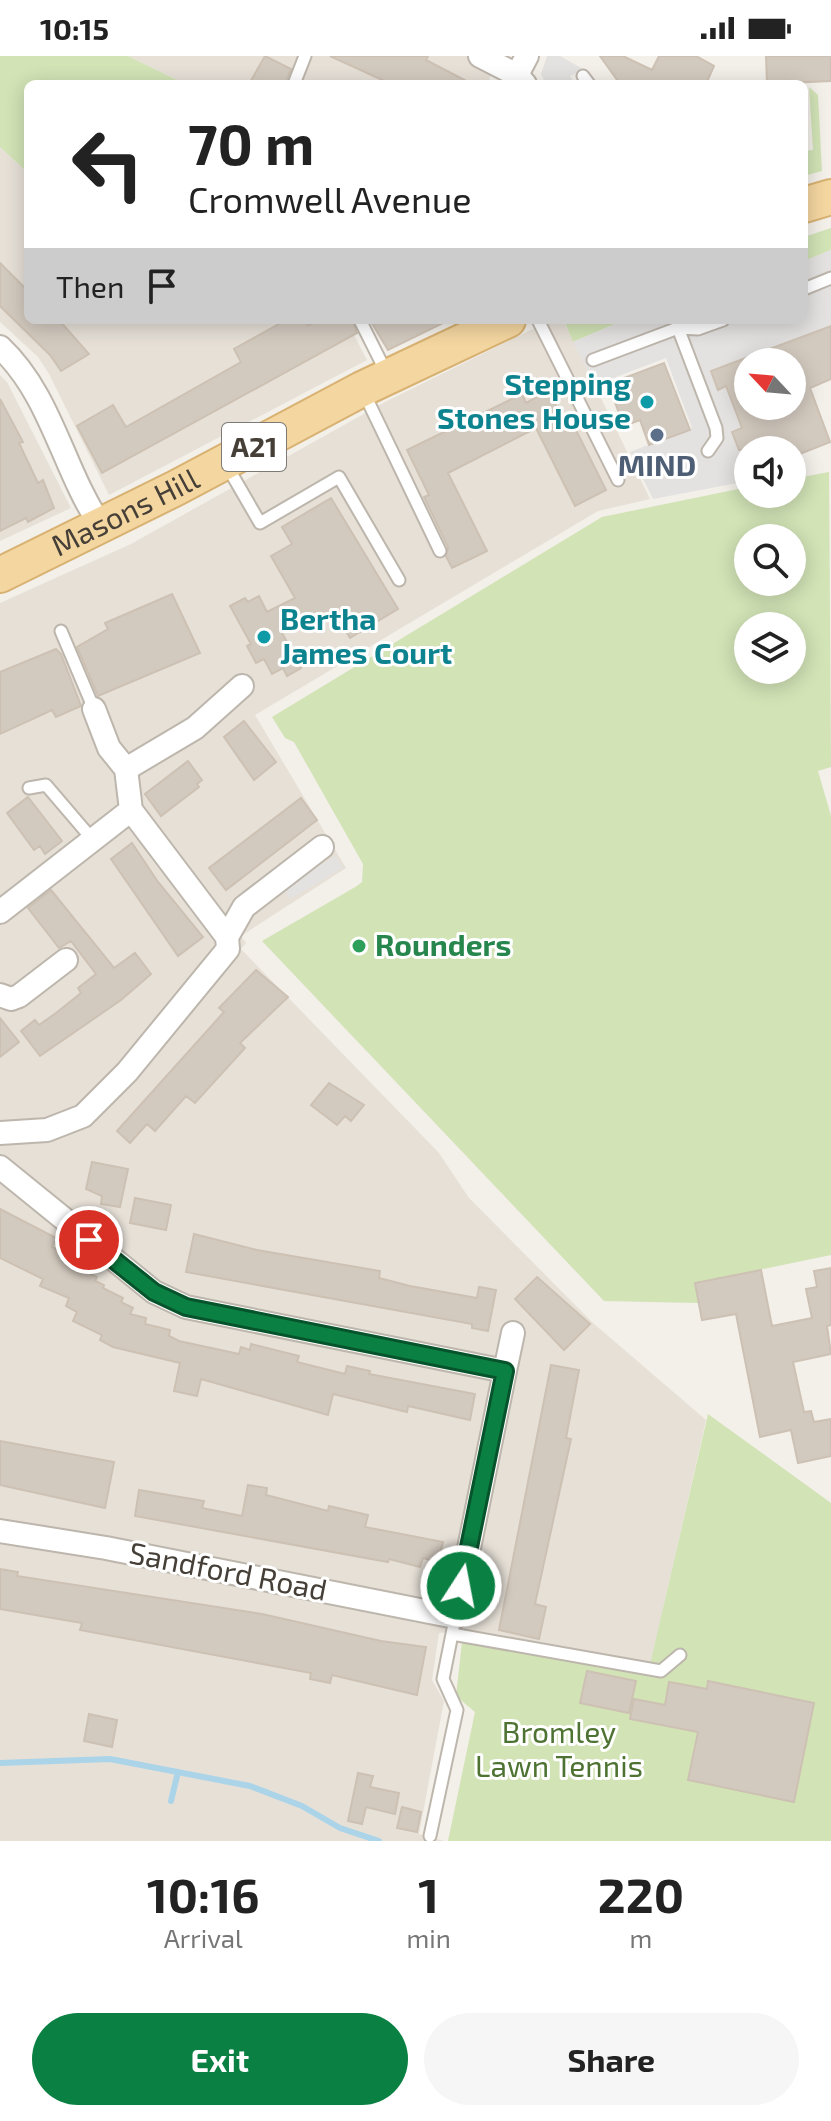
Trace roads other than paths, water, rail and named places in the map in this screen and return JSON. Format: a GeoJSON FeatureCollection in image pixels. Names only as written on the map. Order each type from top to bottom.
{"type":"FeatureCollection","features":[{"type":"Feature","properties":{"kind":"main road"},"geometry":{"type":"LineString","coordinates":[[808,204],[831,197]]}},
{"type":"Feature","properties":{"kind":"main road","name":"Masons Hill"},"geometry":{"type":"LineString","coordinates":[[0,575],[101,526],[375,383],[500,324]]}},
{"type":"Feature","properties":{"kind":"street"},"geometry":{"type":"LineString","coordinates":[[480,56],[523,72]]}},
{"type":"Feature","properties":{"kind":"street"},"geometry":{"type":"LineString","coordinates":[[3,357],[37,392],[70,469],[101,526]]}},
{"type":"Feature","properties":{"kind":"street"},"geometry":{"type":"LineString","coordinates":[[126,769],[195,728],[242,686]]}},
{"type":"Feature","properties":{"kind":"street"},"geometry":{"type":"LineString","coordinates":[[0,1133],[47,1130],[83,1116],[127,1072],[228,949],[227,937],[131,810],[126,769],[109,748],[94,709]]}},
{"type":"Feature","properties":{"kind":"street"},"geometry":{"type":"LineString","coordinates":[[0,912],[131,810]]}},
{"type":"Feature","properties":{"kind":"street"},"geometry":{"type":"LineString","coordinates":[[227,937],[244,907],[322,847]]}},
{"type":"Feature","properties":{"kind":"street"},"geometry":{"type":"LineString","coordinates":[[0,995],[11,999],[19,996],[66,960]]}},
{"type":"Feature","properties":{"kind":"street"},"geometry":{"type":"LineString","coordinates":[[0,1167],[154,1292],[186,1307],[505,1371]]}},
{"type":"Feature","properties":{"kind":"street"},"geometry":{"type":"LineString","coordinates":[[453,1626],[513,1333]]}},
{"type":"Feature","properties":{"kind":"street","name":"Sandford Road"},"geometry":{"type":"LineString","coordinates":[[0,1531],[106,1548],[453,1626]]}},
{"type":"Feature","properties":{"kind":"lane"},"geometry":{"type":"LineString","coordinates":[[296,80],[305,56]]}},
{"type":"Feature","properties":{"kind":"lane"},"geometry":{"type":"LineString","coordinates":[[808,287],[831,278]]}},
{"type":"Feature","properties":{"kind":"lane"},"geometry":{"type":"LineString","coordinates":[[361,324],[375,383],[440,551]]}},
{"type":"Feature","properties":{"kind":"lane"},"geometry":{"type":"LineString","coordinates":[[540,324],[618,480]]}},
{"type":"Feature","properties":{"kind":"lane"},"geometry":{"type":"LineString","coordinates":[[593,360],[678,328],[698,329],[712,324]]}},
{"type":"Feature","properties":{"kind":"lane"},"geometry":{"type":"LineString","coordinates":[[678,328],[716,428],[717,438],[708,451]]}},
{"type":"Feature","properties":{"kind":"lane"},"geometry":{"type":"LineString","coordinates":[[225,462],[260,523],[339,477],[399,580]]}},
{"type":"Feature","properties":{"kind":"lane"},"geometry":{"type":"LineString","coordinates":[[61,631],[94,709]]}},
{"type":"Feature","properties":{"kind":"lane"},"geometry":{"type":"LineString","coordinates":[[29,788],[46,785],[93,840]]}},
{"type":"Feature","properties":{"kind":"lane"},"geometry":{"type":"LineString","coordinates":[[430,1836],[457,1710],[443,1679],[453,1626],[661,1671],[680,1655]]}},
{"type":"Feature","properties":{"kind":"waterway"},"geometry":{"type":"LineString","coordinates":[[0,1763],[110,1759],[250,1786],[302,1806],[340,1828],[379,1841]]}},
{"type":"Feature","properties":{"kind":"waterway"},"geometry":{"type":"LineString","coordinates":[[171,1801],[178,1772]]}},
{"type":"Feature","properties":{"kind":"place","name":"Stepping Stones House"},"geometry":{"type":"Point","coordinates":[647,402]}},
{"type":"Feature","properties":{"kind":"place","name":"MIND"},"geometry":{"type":"Point","coordinates":[657,435]}},
{"type":"Feature","properties":{"kind":"place","name":"Bertha James Court"},"geometry":{"type":"Point","coordinates":[264,637]}},
{"type":"Feature","properties":{"kind":"place","name":"Rounders"},"geometry":{"type":"Point","coordinates":[359,946]}},
{"type":"Feature","properties":{"kind":"park label","name":"Bromley Lawn Tennis"},"geometry":{"type":"Point","coordinates":[559,1750]}}]}
